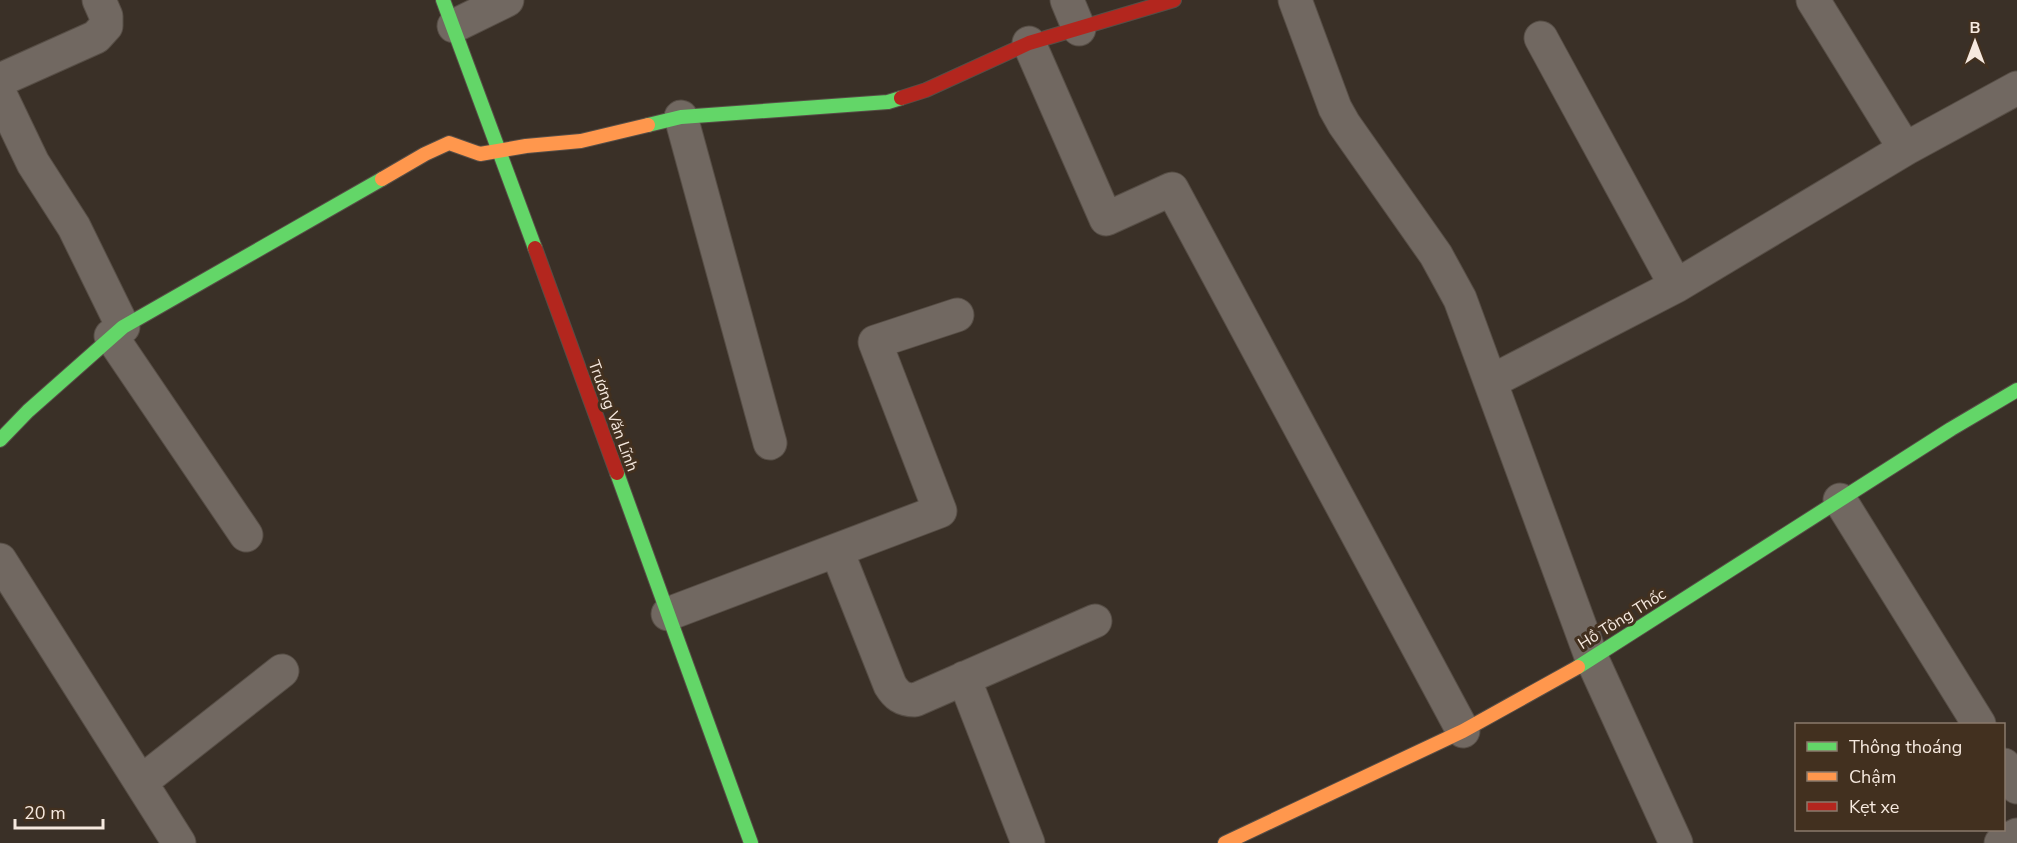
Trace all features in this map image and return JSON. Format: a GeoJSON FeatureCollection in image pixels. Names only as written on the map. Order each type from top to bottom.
{"type":"FeatureCollection","features":[{"type":"Feature","properties":{"kind":"street"},"geometry":{"type":"LineString","coordinates":[[0,80],[96,37],[106,26],[106,16],[99,0]]}},
{"type":"Feature","properties":{"kind":"street"},"geometry":{"type":"LineString","coordinates":[[449,13],[507,0]]}},
{"type":"Feature","properties":{"kind":"street"},"geometry":{"type":"LineString","coordinates":[[0,440],[28,411],[117,332],[425,154],[449,144],[480,154],[580,141],[681,117],[888,102],[926,90],[1029,43],[1073,15],[1174,0]]}},
{"type":"Feature","properties":{"kind":"street"},"geometry":{"type":"LineString","coordinates":[[1296,0],[1335,108],[1436,255],[1460,299],[1592,658],[1676,843]]}},
{"type":"Feature","properties":{"kind":"street"},"geometry":{"type":"LineString","coordinates":[[1813,0],[1905,149]]}},
{"type":"Feature","properties":{"kind":"street","name":"Trương Văn Lĩnh"},"geometry":{"type":"LineString","coordinates":[[449,13],[751,843]]}},
{"type":"Feature","properties":{"kind":"street"},"geometry":{"type":"LineString","coordinates":[[1541,38],[1676,286]]}},
{"type":"Feature","properties":{"kind":"street"},"geometry":{"type":"LineString","coordinates":[[1029,43],[1106,219],[1172,189],[1463,731]]}},
{"type":"Feature","properties":{"kind":"street"},"geometry":{"type":"LineString","coordinates":[[1491,381],[1676,286],[1905,149],[2017,88]]}},
{"type":"Feature","properties":{"kind":"street"},"geometry":{"type":"LineString","coordinates":[[0,94],[33,163],[74,227],[117,332],[246,535]]}},
{"type":"Feature","properties":{"kind":"street"},"geometry":{"type":"LineString","coordinates":[[681,117],[770,443]]}},
{"type":"Feature","properties":{"kind":"street"},"geometry":{"type":"LineString","coordinates":[[668,614],[940,511],[875,342],[957,315]]}},
{"type":"Feature","properties":{"kind":"street","name":"Hồ Tông Thốc"},"geometry":{"type":"LineString","coordinates":[[1226,843],[1463,731],[1592,658],[1951,429],[2017,390]]}},
{"type":"Feature","properties":{"kind":"street"},"geometry":{"type":"LineString","coordinates":[[1840,500],[1978,723]]}},
{"type":"Feature","properties":{"kind":"street"},"geometry":{"type":"LineString","coordinates":[[837,551],[890,685],[896,695],[907,699],[915,699],[1095,621]]}},
{"type":"Feature","properties":{"kind":"street"},"geometry":{"type":"LineString","coordinates":[[0,560],[179,843]]}},
{"type":"Feature","properties":{"kind":"street"},"geometry":{"type":"LineString","coordinates":[[141,783],[282,671]]}},
{"type":"Feature","properties":{"kind":"street"},"geometry":{"type":"LineString","coordinates":[[964,678],[1028,843]]}},
{"type":"Feature","properties":{"kind":"street"},"geometry":{"type":"LineString","coordinates":[[2005,767],[2017,787]]}},
{"type":"Feature","properties":{"kind":"street"},"geometry":{"type":"LineString","coordinates":[[2001,843],[2017,835]]}},
{"type":"Feature","properties":{"kind":"traffic: fast"},"geometry":{"type":"LineString","coordinates":[[443,0],[535,248]]}},
{"type":"Feature","properties":{"kind":"traffic: fast"},"geometry":{"type":"LineString","coordinates":[[648,125],[681,117],[888,102],[901,98]]}},
{"type":"Feature","properties":{"kind":"traffic: fast"},"geometry":{"type":"LineString","coordinates":[[0,440],[28,411],[123,327],[382,179]]}},
{"type":"Feature","properties":{"kind":"traffic: fast"},"geometry":{"type":"LineString","coordinates":[[1578,667],[1951,429],[2017,390]]}},
{"type":"Feature","properties":{"kind":"traffic: fast"},"geometry":{"type":"LineString","coordinates":[[617,473],[751,843]]}},
{"type":"Feature","properties":{"kind":"traffic: slow"},"geometry":{"type":"LineString","coordinates":[[382,179],[449,143],[480,154],[526,146],[581,141],[648,125]]}},
{"type":"Feature","properties":{"kind":"traffic: slow"},"geometry":{"type":"LineString","coordinates":[[1225,843],[1463,731],[1578,667]]}},
{"type":"Feature","properties":{"kind":"traffic: jam"},"geometry":{"type":"LineString","coordinates":[[901,98],[926,90],[1029,43],[1174,0]]}},
{"type":"Feature","properties":{"kind":"traffic: jam"},"geometry":{"type":"LineString","coordinates":[[535,248],[617,473]]}}]}
